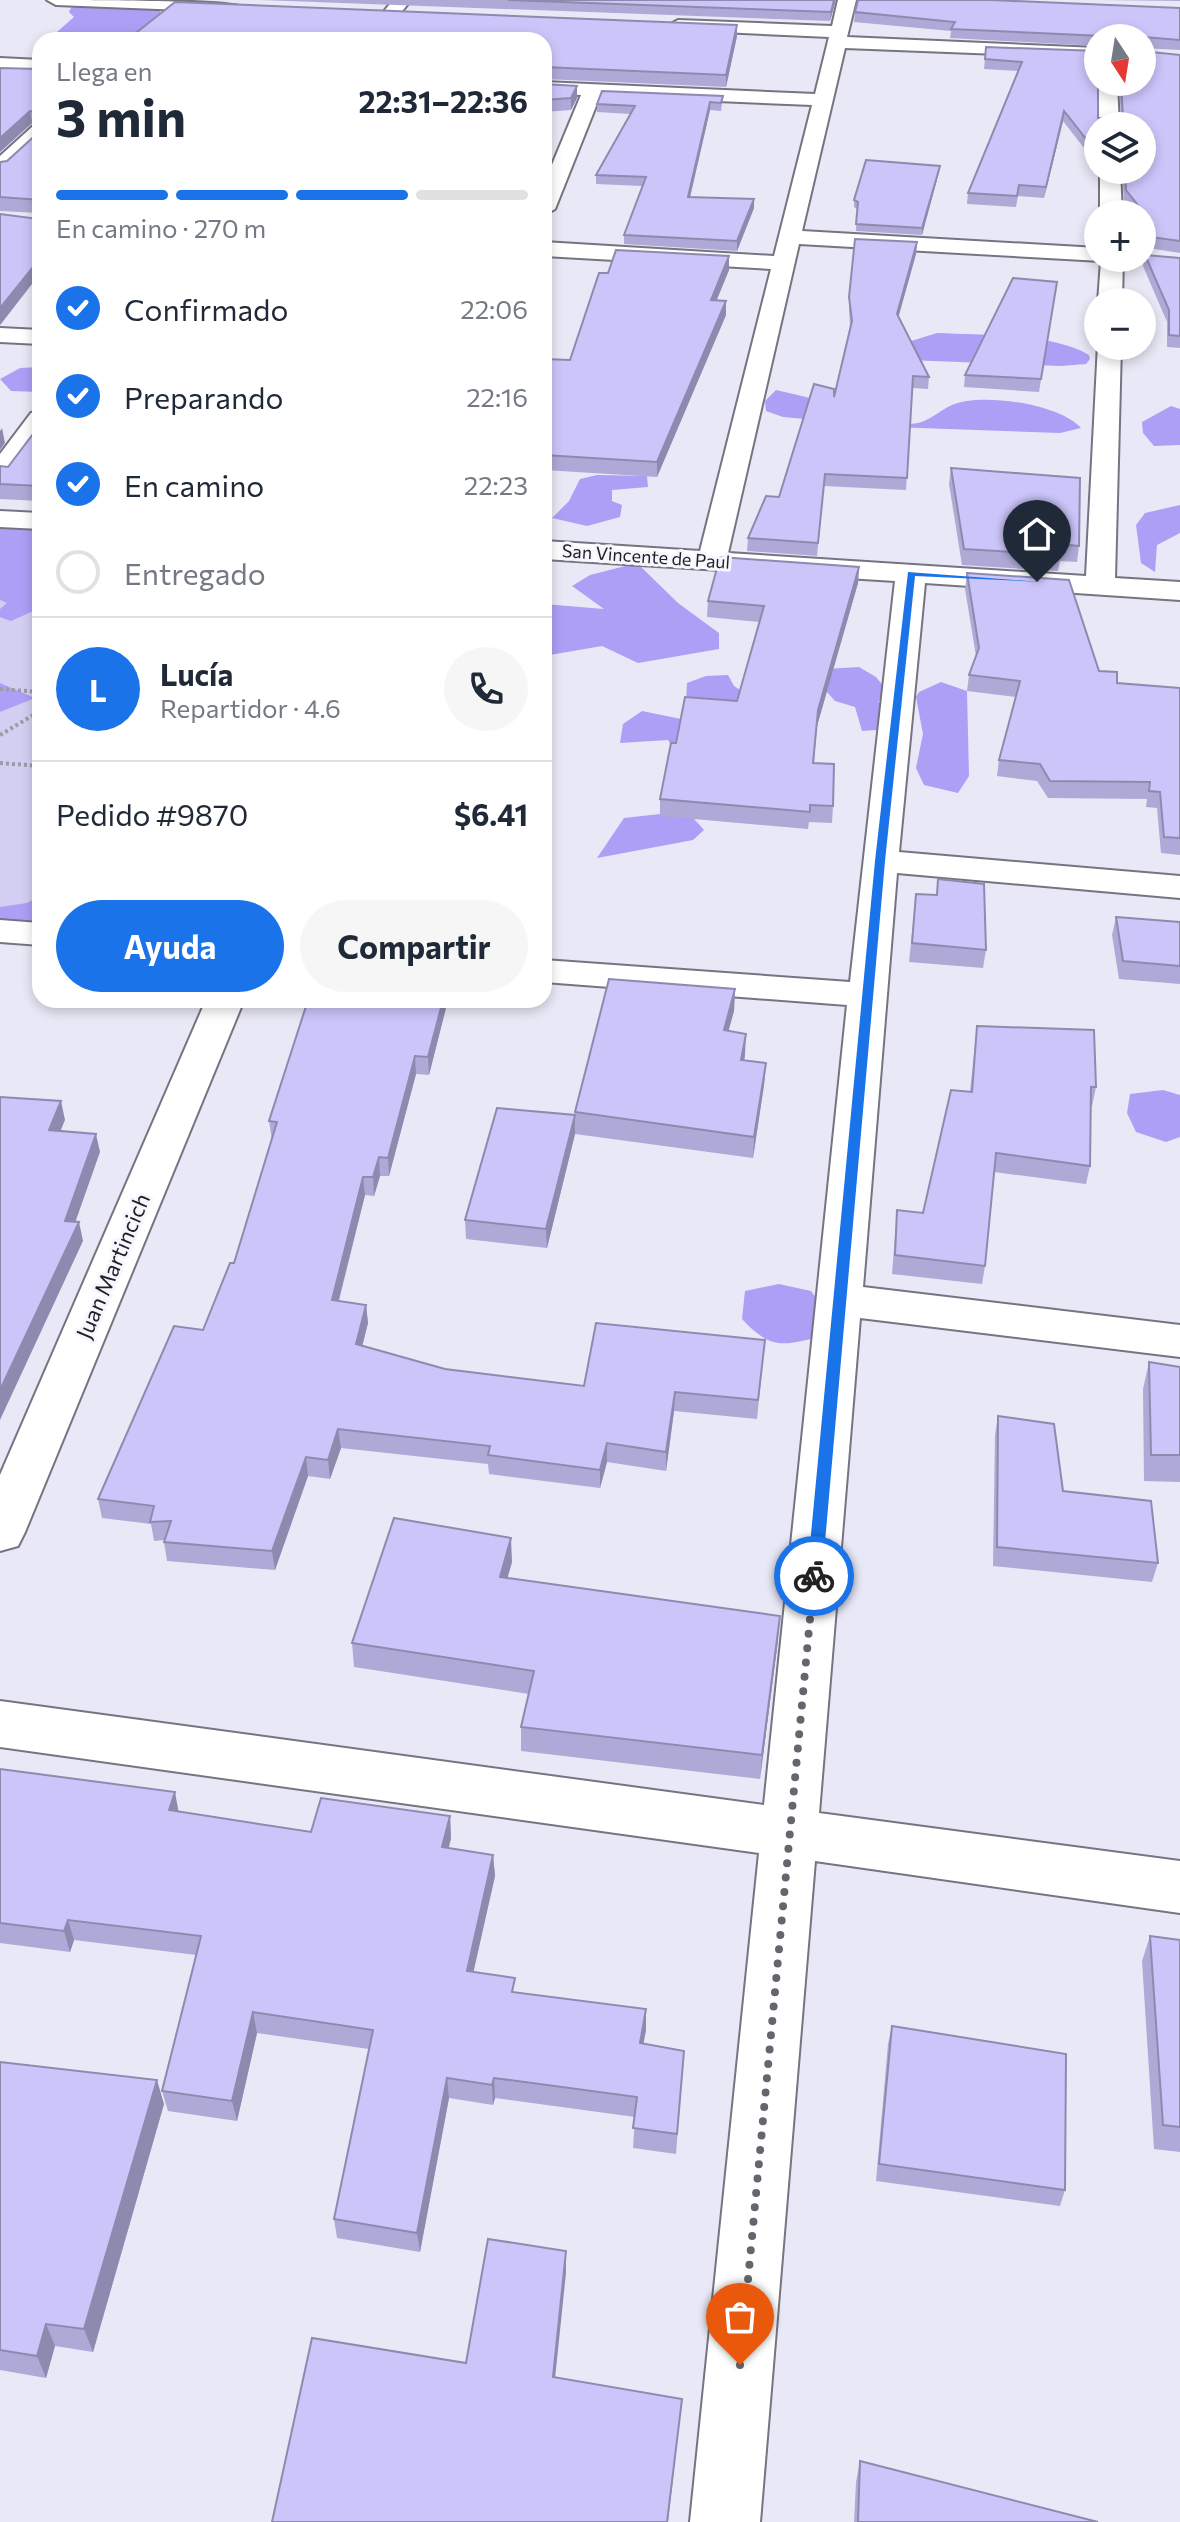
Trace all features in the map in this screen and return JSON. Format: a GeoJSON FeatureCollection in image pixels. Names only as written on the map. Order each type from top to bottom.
{"type":"FeatureCollection","features":[{"type":"Feature","properties":{"kind":"street"},"geometry":{"type":"LineString","coordinates":[[56,0],[255,8]]}},
{"type":"Feature","properties":{"kind":"street"},"geometry":{"type":"LineString","coordinates":[[712,561],[847,0]]}},
{"type":"Feature","properties":{"kind":"street"},"geometry":{"type":"LineString","coordinates":[[361,12],[401,9]]}},
{"type":"Feature","properties":{"kind":"street"},"geometry":{"type":"LineString","coordinates":[[378,32],[401,9]]}},
{"type":"Feature","properties":{"kind":"street"},"geometry":{"type":"LineString","coordinates":[[663,25],[1084,52]]}},
{"type":"Feature","properties":{"kind":"street"},"geometry":{"type":"LineString","coordinates":[[0,64],[32,66]]}},
{"type":"Feature","properties":{"kind":"street"},"geometry":{"type":"LineString","coordinates":[[552,88],[823,100]]}},
{"type":"Feature","properties":{"kind":"street"},"geometry":{"type":"LineString","coordinates":[[552,190],[593,90]]}},
{"type":"Feature","properties":{"kind":"street"},"geometry":{"type":"LineString","coordinates":[[0,167],[32,137]]}},
{"type":"Feature","properties":{"kind":"street"},"geometry":{"type":"LineString","coordinates":[[790,237],[1084,254]]}},
{"type":"Feature","properties":{"kind":"street"},"geometry":{"type":"LineString","coordinates":[[552,249],[784,263]]}},
{"type":"Feature","properties":{"kind":"street"},"geometry":{"type":"LineString","coordinates":[[0,335],[32,337]]}},
{"type":"Feature","properties":{"kind":"street"},"geometry":{"type":"LineString","coordinates":[[1100,585],[1108,360]]}},
{"type":"Feature","properties":{"kind":"street"},"geometry":{"type":"LineString","coordinates":[[0,473],[32,430]]}},
{"type":"Feature","properties":{"kind":"street"},"geometry":{"type":"LineString","coordinates":[[0,519],[32,521]]}},
{"type":"Feature","properties":{"kind":"street","name":"San Vincente de Paul"},"geometry":{"type":"LineString","coordinates":[[552,551],[1180,591]]}},
{"type":"Feature","properties":{"kind":"street"},"geometry":{"type":"LineString","coordinates":[[725,2522],[880,861],[911,574]]}},
{"type":"Feature","properties":{"kind":"street"},"geometry":{"type":"LineString","coordinates":[[880,861],[1180,887]]}},
{"type":"Feature","properties":{"kind":"street"},"geometry":{"type":"LineString","coordinates":[[0,931],[32,933]]}},
{"type":"Feature","properties":{"kind":"street"},"geometry":{"type":"LineString","coordinates":[[552,972],[868,995]]}},
{"type":"Feature","properties":{"kind":"street","name":"Juan Martincich"},"geometry":{"type":"LineString","coordinates":[[0,1532],[222,1008]]}},
{"type":"Feature","properties":{"kind":"street"},"geometry":{"type":"LineString","coordinates":[[840,1300],[1180,1341]]}},
{"type":"Feature","properties":{"kind":"street"},"geometry":{"type":"LineString","coordinates":[[0,1724],[1180,1887]]}},
{"type":"Feature","properties":{"kind":"path"},"geometry":{"type":"LineString","coordinates":[[0,689],[32,691]]}},
{"type":"Feature","properties":{"kind":"path"},"geometry":{"type":"LineString","coordinates":[[0,735],[32,713]]}},
{"type":"Feature","properties":{"kind":"path"},"geometry":{"type":"LineString","coordinates":[[0,763],[32,765]]}},
{"type":"Feature","properties":{"kind":"shaded area"},"geometry":{"type":"Polygon","coordinates":[[[146,2],[160,9],[160,14],[181,32],[57,32],[74,17],[69,12],[71,8],[84,5],[109,9],[146,2]]]}},
{"type":"Feature","properties":{"kind":"shaded area"},"geometry":{"type":"Polygon","coordinates":[[[937,333],[1036,339],[1074,348],[1084,353],[1084,360],[1089,360],[1086,364],[1061,366],[907,360],[908,342],[937,333]]]}},
{"type":"Feature","properties":{"kind":"shaded area"},"geometry":{"type":"Polygon","coordinates":[[[32,367],[32,392],[11,391],[0,379],[20,368],[32,367]]]}},
{"type":"Feature","properties":{"kind":"shaded area"},"geometry":{"type":"Polygon","coordinates":[[[776,390],[901,424],[921,422],[965,401],[1000,400],[1056,412],[1081,428],[1060,433],[893,427],[783,417],[766,411],[765,401],[776,390]]]}},
{"type":"Feature","properties":{"kind":"shaded area"},"geometry":{"type":"Polygon","coordinates":[[[1171,406],[1180,409],[1180,445],[1154,446],[1143,433],[1142,422],[1171,406]]]}},
{"type":"Feature","properties":{"kind":"shaded area"},"geometry":{"type":"Polygon","coordinates":[[[597,475],[647,476],[648,487],[612,490],[612,501],[622,505],[620,517],[587,526],[552,518],[569,501],[580,479],[597,475]]]}},
{"type":"Feature","properties":{"kind":"shaded area"},"geometry":{"type":"Polygon","coordinates":[[[1180,505],[1180,533],[1157,545],[1155,572],[1141,563],[1136,525],[1145,513],[1180,505]]]}},
{"type":"Feature","properties":{"kind":"shaded area"},"geometry":{"type":"Polygon","coordinates":[[[32,522],[32,612],[11,621],[0,617],[0,609],[7,603],[0,600],[0,526],[32,522]]]}},
{"type":"Feature","properties":{"kind":"shaded area"},"geometry":{"type":"Polygon","coordinates":[[[0,526],[32,528],[32,918],[0,916],[0,526]]]}},
{"type":"Feature","properties":{"kind":"shaded area"},"geometry":{"type":"Polygon","coordinates":[[[637,563],[678,603],[719,633],[719,649],[638,663],[602,646],[552,655],[552,605],[604,609],[572,586],[590,575],[637,563]]]}},
{"type":"Feature","properties":{"kind":"shaded area"},"geometry":{"type":"Polygon","coordinates":[[[859,667],[876,677],[888,692],[878,702],[905,710],[905,728],[862,731],[855,707],[835,701],[819,683],[825,669],[859,667]]]}},
{"type":"Feature","properties":{"kind":"shaded area"},"geometry":{"type":"Polygon","coordinates":[[[728,675],[734,686],[756,700],[749,713],[686,703],[687,683],[706,676],[728,675]]]}},
{"type":"Feature","properties":{"kind":"shaded area"},"geometry":{"type":"Polygon","coordinates":[[[941,682],[967,691],[969,776],[958,793],[924,785],[916,768],[923,734],[916,697],[919,692],[941,682]]]}},
{"type":"Feature","properties":{"kind":"shaded area"},"geometry":{"type":"Polygon","coordinates":[[[0,683],[32,697],[32,699],[0,712],[0,683]]]}},
{"type":"Feature","properties":{"kind":"shaded area"},"geometry":{"type":"Polygon","coordinates":[[[642,711],[686,720],[681,759],[668,740],[620,743],[623,724],[642,711]]]}},
{"type":"Feature","properties":{"kind":"shaded area"},"geometry":{"type":"Polygon","coordinates":[[[687,811],[704,830],[693,840],[597,858],[624,818],[687,811]]]}},
{"type":"Feature","properties":{"kind":"shaded area"},"geometry":{"type":"Polygon","coordinates":[[[32,900],[32,934],[0,921],[0,907],[32,900]]]}},
{"type":"Feature","properties":{"kind":"shaded area"},"geometry":{"type":"Polygon","coordinates":[[[1163,1090],[1180,1095],[1180,1137],[1166,1142],[1136,1132],[1127,1113],[1130,1094],[1163,1090]]]}},
{"type":"Feature","properties":{"kind":"shaded area"},"geometry":{"type":"Polygon","coordinates":[[[779,1284],[811,1291],[826,1311],[822,1336],[778,1343],[761,1336],[742,1319],[745,1291],[779,1284]]]}},
{"type":"Feature","properties":{"kind":"building"},"geometry":{"type":"Polygon","coordinates":[[[508,0],[834,0],[831,12],[508,0]]]}},
{"type":"Feature","properties":{"kind":"building"},"geometry":{"type":"Polygon","coordinates":[[[858,0],[991,0],[1180,8],[1180,40],[1156,38],[1156,24],[1084,24],[1084,35],[951,29],[955,22],[855,12],[858,0]]]}},
{"type":"Feature","properties":{"kind":"building"},"geometry":{"type":"Polygon","coordinates":[[[175,2],[737,25],[726,75],[552,67],[552,32],[137,32],[175,2]]]}},
{"type":"Feature","properties":{"kind":"building"},"geometry":{"type":"Polygon","coordinates":[[[986,47],[1084,50],[1084,96],[1098,96],[1098,112],[1084,112],[1084,136],[1064,111],[1046,187],[1019,185],[1017,196],[968,193],[1022,62],[985,59],[986,47]]]}},
{"type":"Feature","properties":{"kind":"building"},"geometry":{"type":"Polygon","coordinates":[[[1156,52],[1180,55],[1180,241],[1156,238],[1156,200],[1134,200],[1126,190],[1126,184],[1156,184],[1156,112],[1123,112],[1122,96],[1156,96],[1156,52]]]}},
{"type":"Feature","properties":{"kind":"building"},"geometry":{"type":"Polygon","coordinates":[[[0,68],[32,69],[32,111],[0,138],[0,68]]]}},
{"type":"Feature","properties":{"kind":"building"},"geometry":{"type":"Polygon","coordinates":[[[552,84],[577,86],[571,98],[552,99],[552,84]]]}},
{"type":"Feature","properties":{"kind":"building"},"geometry":{"type":"Polygon","coordinates":[[[602,91],[723,96],[721,103],[710,102],[688,197],[754,199],[737,241],[624,235],[646,177],[596,175],[635,106],[597,104],[602,91]]]}},
{"type":"Feature","properties":{"kind":"building"},"geometry":{"type":"Polygon","coordinates":[[[32,138],[32,199],[0,197],[0,162],[7,161],[32,138]]]}},
{"type":"Feature","properties":{"kind":"building"},"geometry":{"type":"Polygon","coordinates":[[[866,160],[940,166],[922,228],[856,224],[858,202],[854,200],[866,160]]]}},
{"type":"Feature","properties":{"kind":"building"},"geometry":{"type":"Polygon","coordinates":[[[0,214],[32,218],[32,268],[0,308],[0,214]]]}},
{"type":"Feature","properties":{"kind":"building"},"geometry":{"type":"Polygon","coordinates":[[[855,239],[917,242],[897,314],[929,377],[913,376],[907,478],[825,474],[818,543],[748,538],[766,496],[779,497],[814,384],[834,389],[834,397],[852,321],[849,297],[855,239]]]}},
{"type":"Feature","properties":{"kind":"building"},"geometry":{"type":"Polygon","coordinates":[[[616,250],[729,256],[711,300],[726,301],[657,462],[552,455],[552,359],[570,360],[599,273],[608,273],[616,250]]]}},
{"type":"Feature","properties":{"kind":"building"},"geometry":{"type":"Polygon","coordinates":[[[1156,256],[1180,258],[1180,336],[1169,335],[1169,310],[1152,272],[1156,272],[1156,256]]]}},
{"type":"Feature","properties":{"kind":"building"},"geometry":{"type":"Polygon","coordinates":[[[1013,278],[1057,282],[1041,379],[965,375],[1013,278]]]}},
{"type":"Feature","properties":{"kind":"building"},"geometry":{"type":"Polygon","coordinates":[[[32,435],[32,486],[0,484],[0,466],[8,467],[32,435]]]}},
{"type":"Feature","properties":{"kind":"building"},"geometry":{"type":"Polygon","coordinates":[[[951,468],[1080,478],[1079,546],[1057,544],[1061,555],[964,549],[951,468]]]}},
{"type":"Feature","properties":{"kind":"building"},"geometry":{"type":"Polygon","coordinates":[[[720,557],[859,567],[818,710],[813,763],[834,764],[833,806],[810,805],[810,812],[660,799],[671,743],[676,743],[685,697],[737,701],[764,606],[708,601],[720,557]]]}},
{"type":"Feature","properties":{"kind":"building"},"geometry":{"type":"Polygon","coordinates":[[[967,573],[1069,580],[1099,671],[1117,672],[1117,683],[1180,688],[1180,838],[1164,837],[1160,792],[1149,791],[1150,782],[1050,781],[1040,764],[999,760],[1020,681],[969,675],[979,648],[967,573]]]}},
{"type":"Feature","properties":{"kind":"building"},"geometry":{"type":"Polygon","coordinates":[[[938,879],[984,884],[986,950],[912,943],[916,894],[937,895],[938,879]]]}},
{"type":"Feature","properties":{"kind":"building"},"geometry":{"type":"Polygon","coordinates":[[[1116,917],[1180,922],[1180,966],[1123,961],[1116,917]]]}},
{"type":"Feature","properties":{"kind":"building"},"geometry":{"type":"Polygon","coordinates":[[[609,979],[735,989],[724,1030],[746,1034],[741,1060],[766,1063],[754,1137],[575,1112],[609,979]]]}},
{"type":"Feature","properties":{"kind":"building"},"geometry":{"type":"Polygon","coordinates":[[[305,1008],[441,1008],[428,1057],[415,1056],[388,1158],[379,1157],[373,1177],[363,1177],[332,1300],[366,1305],[356,1344],[445,1369],[584,1386],[596,1323],[765,1340],[758,1400],[675,1392],[666,1452],[607,1443],[600,1470],[488,1455],[490,1446],[338,1429],[328,1460],[306,1457],[272,1551],[164,1542],[171,1521],[150,1522],[154,1506],[98,1499],[174,1326],[203,1330],[230,1263],[234,1263],[277,1122],[269,1121],[305,1008]]]}},
{"type":"Feature","properties":{"kind":"building"},"geometry":{"type":"Polygon","coordinates":[[[977,1026],[1094,1030],[1096,1087],[1091,1087],[1090,1166],[996,1153],[985,1266],[895,1255],[897,1210],[923,1213],[951,1090],[972,1092],[977,1026]]]}},
{"type":"Feature","properties":{"kind":"building"},"geometry":{"type":"Polygon","coordinates":[[[0,1097],[61,1101],[49,1130],[96,1134],[65,1221],[79,1222],[0,1390],[0,1097]]]}},
{"type":"Feature","properties":{"kind":"building"},"geometry":{"type":"Polygon","coordinates":[[[497,1108],[575,1115],[546,1229],[465,1220],[497,1108]]]}},
{"type":"Feature","properties":{"kind":"building"},"geometry":{"type":"Polygon","coordinates":[[[1149,1362],[1180,1367],[1180,1455],[1151,1455],[1149,1362]]]}},
{"type":"Feature","properties":{"kind":"building"},"geometry":{"type":"Polygon","coordinates":[[[998,1416],[1054,1424],[1063,1491],[1151,1501],[1158,1563],[997,1547],[998,1416]]]}},
{"type":"Feature","properties":{"kind":"building"},"geometry":{"type":"Polygon","coordinates":[[[394,1518],[511,1538],[500,1577],[780,1616],[762,1755],[521,1727],[534,1671],[352,1643],[394,1518]]]}},
{"type":"Feature","properties":{"kind":"building"},"geometry":{"type":"Polygon","coordinates":[[[0,1769],[175,1792],[169,1810],[311,1832],[321,1798],[450,1816],[442,1847],[493,1855],[467,1971],[515,1978],[512,1992],[646,2009],[640,2043],[684,2051],[677,2134],[633,2128],[637,2097],[494,2078],[492,2085],[447,2078],[417,2233],[334,2219],[373,2030],[253,2012],[232,2101],[162,2091],[201,1936],[68,1920],[64,1931],[0,1923],[0,1769]]]}},
{"type":"Feature","properties":{"kind":"building"},"geometry":{"type":"Polygon","coordinates":[[[1150,1936],[1180,1940],[1180,2127],[1163,2125],[1150,1936]]]}},
{"type":"Feature","properties":{"kind":"building"},"geometry":{"type":"Polygon","coordinates":[[[892,2026],[1066,2054],[1065,2190],[879,2164],[892,2026]]]}},
{"type":"Feature","properties":{"kind":"building"},"geometry":{"type":"Polygon","coordinates":[[[0,2062],[157,2080],[84,2329],[46,2324],[37,2356],[0,2350],[0,2062]]]}},
{"type":"Feature","properties":{"kind":"building"},"geometry":{"type":"Polygon","coordinates":[[[488,2239],[566,2251],[553,2377],[682,2399],[667,2522],[272,2522],[312,2338],[466,2363],[488,2239]]]}},
{"type":"Feature","properties":{"kind":"building"},"geometry":{"type":"Polygon","coordinates":[[[860,2461],[1098,2522],[858,2522],[860,2461]]]}},
{"type":"Feature","properties":{"kind":"way so far"},"geometry":{"type":"LineString","coordinates":[[740,2365],[814,1576]]}},
{"type":"Feature","properties":{"kind":"route"},"geometry":{"type":"LineString","coordinates":[[814,1576],[880,861],[911,574],[1037,582]]}}]}
